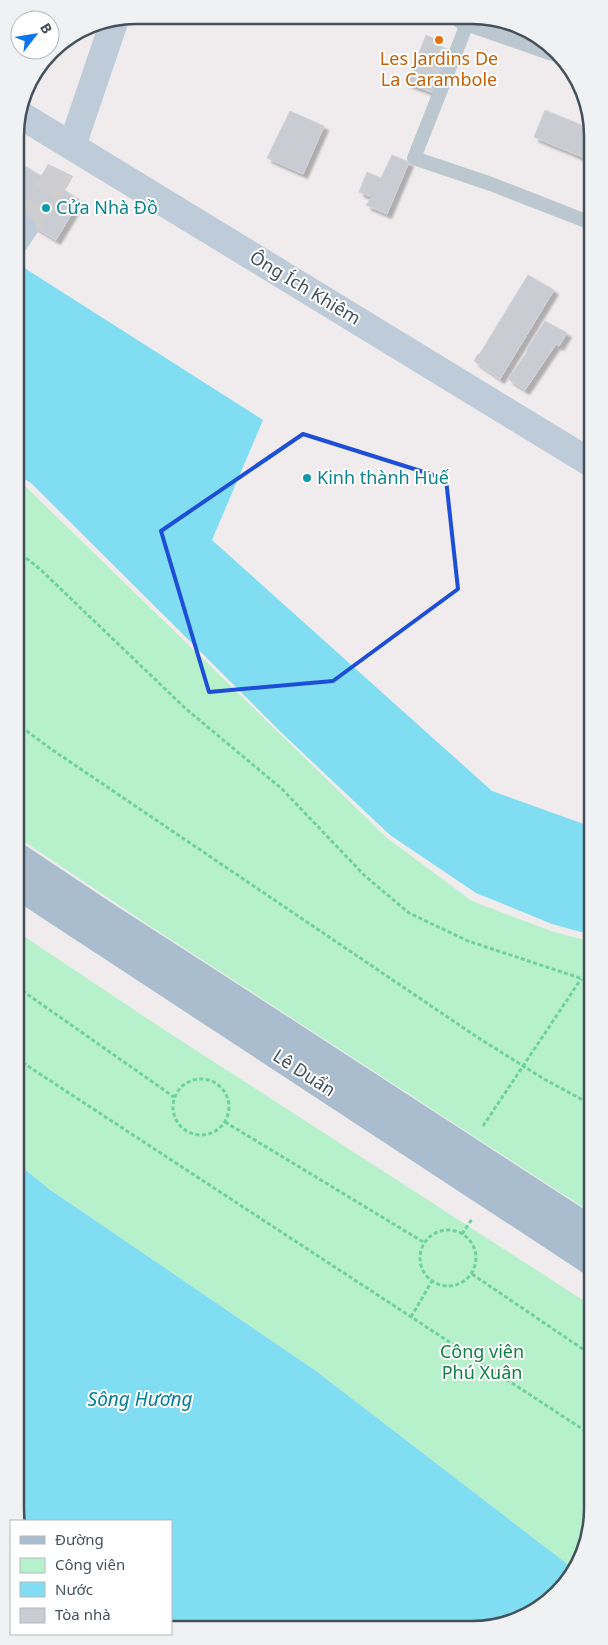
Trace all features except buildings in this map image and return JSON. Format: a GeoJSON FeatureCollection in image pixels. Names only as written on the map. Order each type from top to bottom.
{"type":"FeatureCollection","features":[{"type":"Feature","properties":{"kind":"main road","name":"Lê Duẩn"},"geometry":{"type":"LineString","coordinates":[[24,861],[584,1226]]}},
{"type":"Feature","properties":{"kind":"main road","name":"Lê Duẩn"},"geometry":{"type":"LineString","coordinates":[[24,889],[584,1257]]}},
{"type":"Feature","properties":{"kind":"street"},"geometry":{"type":"LineString","coordinates":[[486,25],[529,40]]}},
{"type":"Feature","properties":{"kind":"street"},"geometry":{"type":"LineString","coordinates":[[72,146],[112,27]]}},
{"type":"Feature","properties":{"kind":"street","name":"Ông Ích Khiêm"},"geometry":{"type":"LineString","coordinates":[[26,118],[584,459]]}},
{"type":"Feature","properties":{"kind":"lane"},"geometry":{"type":"LineString","coordinates":[[464,24],[414,158],[491,184],[584,220]]}},
{"type":"Feature","properties":{"kind":"path"},"geometry":{"type":"LineString","coordinates":[[24,556],[41,570],[185,708],[282,789],[365,876],[409,912],[468,941],[584,980]]}},
{"type":"Feature","properties":{"kind":"path"},"geometry":{"type":"LineString","coordinates":[[24,729],[224,868],[469,1032],[523,1066],[584,1100]]}},
{"type":"Feature","properties":{"kind":"path"},"geometry":{"type":"LineString","coordinates":[[483,1126],[581,979]]}},
{"type":"Feature","properties":{"kind":"path"},"geometry":{"type":"LineString","coordinates":[[24,992],[174,1097]]}},
{"type":"Feature","properties":{"kind":"path"},"geometry":{"type":"LineString","coordinates":[[24,1064],[584,1430]]}},
{"type":"Feature","properties":{"kind":"path"},"geometry":{"type":"LineString","coordinates":[[204,1078],[214,1081],[221,1086],[229,1104],[225,1122],[219,1129],[210,1134],[193,1134],[184,1130],[178,1123],[172,1106],[179,1088],[186,1082],[204,1078]]}},
{"type":"Feature","properties":{"kind":"path"},"geometry":{"type":"LineString","coordinates":[[225,1122],[424,1243]]}},
{"type":"Feature","properties":{"kind":"path"},"geometry":{"type":"LineString","coordinates":[[462,1234],[472,1219]]}},
{"type":"Feature","properties":{"kind":"path"},"geometry":{"type":"LineString","coordinates":[[442,1230],[451,1230],[462,1234],[474,1246],[476,1264],[472,1274],[458,1285],[449,1287],[432,1281],[425,1275],[421,1266],[420,1257],[424,1243],[433,1234],[442,1230]]}},
{"type":"Feature","properties":{"kind":"path"},"geometry":{"type":"LineString","coordinates":[[472,1274],[584,1351]]}},
{"type":"Feature","properties":{"kind":"path"},"geometry":{"type":"LineString","coordinates":[[412,1317],[432,1281]]}},
{"type":"Feature","properties":{"kind":"highlighted area"},"geometry":{"type":"Polygon","coordinates":[[[303,434],[446,479],[458,589],[333,681],[209,692],[161,531],[303,434]]]}},
{"type":"Feature","properties":{"kind":"green space"},"geometry":{"type":"Polygon","coordinates":[[[24,485],[387,838],[472,901],[551,931],[584,940],[584,1208],[144,922],[24,841],[24,485]]]}},
{"type":"Feature","properties":{"kind":"green space","name":"Công viên Phú Xuân"},"geometry":{"type":"Polygon","coordinates":[[[24,936],[166,1031],[584,1301],[584,1516],[576,1552],[569,1565],[316,1371],[49,1189],[24,1169],[24,936]]]}},
{"type":"Feature","properties":{"kind":"water"},"geometry":{"type":"Polygon","coordinates":[[[24,268],[263,420],[212,540],[492,791],[584,824],[584,933],[552,924],[476,893],[390,835],[286,737],[31,483],[24,479],[24,268]]]}},
{"type":"Feature","properties":{"kind":"water","name":"Sông Hương"},"geometry":{"type":"Polygon","coordinates":[[[24,1169],[49,1189],[316,1371],[569,1565],[556,1583],[540,1598],[515,1613],[479,1621],[172,1621],[172,1520],[25,1520],[24,1169]]]}},
{"type":"Feature","properties":{"kind":"tunnel"},"geometry":{"type":"LineString","coordinates":[[24,227],[57,177],[72,146]]}},
{"type":"Feature","properties":{"kind":"place","name":"Les Jardins De La Carambole"},"geometry":{"type":"Point","coordinates":[439,40]}},
{"type":"Feature","properties":{"kind":"place","name":"Cửa Nhà Đồ"},"geometry":{"type":"Point","coordinates":[46,208]}},
{"type":"Feature","properties":{"kind":"place","name":"Kinh thành Huế"},"geometry":{"type":"Point","coordinates":[307,478]}}]}
